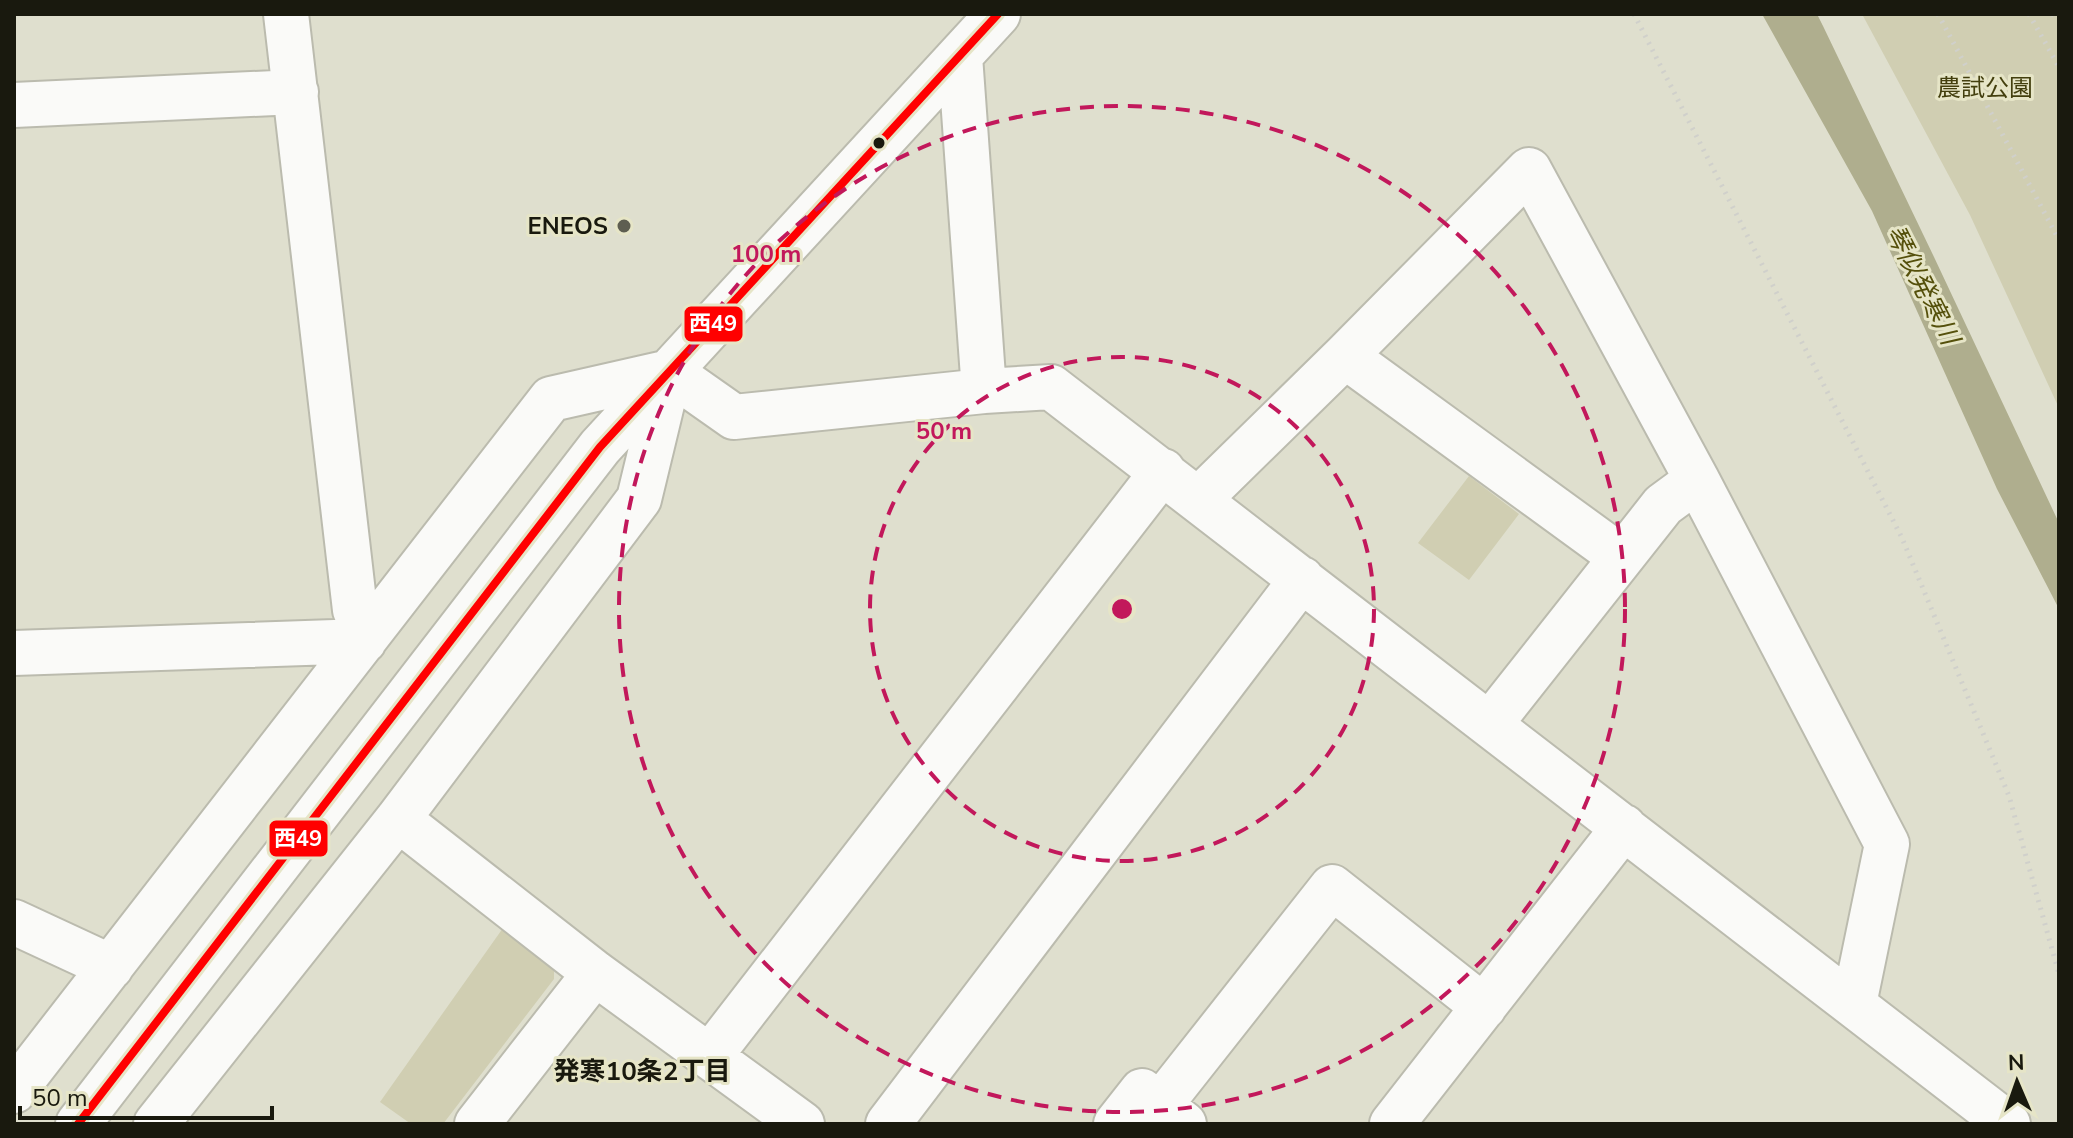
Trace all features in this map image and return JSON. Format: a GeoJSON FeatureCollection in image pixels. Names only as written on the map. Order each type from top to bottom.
{"type":"FeatureCollection","features":[{"type":"Feature","properties":{"kind":"street"},"geometry":{"type":"LineString","coordinates":[[286,14],[355,610],[365,639]]}},
{"type":"Feature","properties":{"kind":"street"},"geometry":{"type":"LineString","coordinates":[[78,1124],[600,447],[982,27]]}},
{"type":"Feature","properties":{"kind":"street"},"geometry":{"type":"LineString","coordinates":[[982,27],[984,391]]}},
{"type":"Feature","properties":{"kind":"street"},"geometry":{"type":"LineString","coordinates":[[14,105],[296,92]]}},
{"type":"Feature","properties":{"kind":"street"},"geometry":{"type":"LineString","coordinates":[[1199,499],[1529,170],[1697,480],[1887,844],[1854,1004]]}},
{"type":"Feature","properties":{"kind":"street"},"geometry":{"type":"LineString","coordinates":[[1345,356],[1621,557]]}},
{"type":"Feature","properties":{"kind":"street"},"geometry":{"type":"LineString","coordinates":[[165,1121],[639,499],[670,372]]}},
{"type":"Feature","properties":{"kind":"street"},"geometry":{"type":"LineString","coordinates":[[14,1091],[551,399],[670,372],[734,417],[1051,387],[2008,1124]]}},
{"type":"Feature","properties":{"kind":"street"},"geometry":{"type":"LineString","coordinates":[[710,1056],[1163,471]]}},
{"type":"Feature","properties":{"kind":"street"},"geometry":{"type":"LineString","coordinates":[[1490,724],[1663,505],[1697,480]]}},
{"type":"Feature","properties":{"kind":"street"},"geometry":{"type":"LineString","coordinates":[[888,1124],[1302,579]]}},
{"type":"Feature","properties":{"kind":"street"},"geometry":{"type":"LineString","coordinates":[[14,653],[365,639]]}},
{"type":"Feature","properties":{"kind":"street"},"geometry":{"type":"LineString","coordinates":[[398,819],[595,973],[802,1124]]}},
{"type":"Feature","properties":{"kind":"street"},"geometry":{"type":"LineString","coordinates":[[1410,1118],[1484,1007],[1624,827]]}},
{"type":"Feature","properties":{"kind":"street"},"geometry":{"type":"LineString","coordinates":[[1116,1124],[1142,1091],[1172,1114],[1332,887],[1484,1007]]}},
{"type":"Feature","properties":{"kind":"street"},"geometry":{"type":"LineString","coordinates":[[14,922],[111,967]]}},
{"type":"Feature","properties":{"kind":"street"},"geometry":{"type":"LineString","coordinates":[[478,1124],[595,973]]}},
{"type":"Feature","properties":{"kind":"path"},"geometry":{"type":"LineString","coordinates":[[1634,14],[1902,538],[2009,796],[2059,974]]}},
{"type":"Feature","properties":{"kind":"path"},"geometry":{"type":"LineString","coordinates":[[1938,14],[2059,240]]}},
{"type":"Feature","properties":{"kind":"path"},"geometry":{"type":"LineString","coordinates":[[2029,14],[2059,67]]}},
{"type":"Feature","properties":{"kind":"path"},"geometry":{"type":"LineString","coordinates":[[2052,14],[2059,19]]}},
{"type":"Feature","properties":{"kind":"green space","name":"農試公園"},"geometry":{"type":"Polygon","coordinates":[[[1862,14],[2059,14],[2059,408],[1970,215],[1862,14]]]}},
{"type":"Feature","properties":{"kind":"green space"},"geometry":{"type":"Polygon","coordinates":[[[1469,476],[1519,514],[1469,580],[1418,543],[1469,476]]]}},
{"type":"Feature","properties":{"kind":"green space"},"geometry":{"type":"Polygon","coordinates":[[[503,928],[554,963],[554,979],[443,1124],[411,1124],[380,1102],[503,928]]]}},
{"type":"Feature","properties":{"kind":"water","name":"琴似発寒川"},"geometry":{"type":"Polygon","coordinates":[[[1762,14],[1817,14],[1823,26],[2059,523],[2059,609],[1997,489],[1872,211],[1762,14]]]}},
{"type":"Feature","properties":{"kind":"transit line","name":"西49"},"geometry":{"type":"LineString","coordinates":[[78,1124],[600,447],[998,14]]}},
{"type":"Feature","properties":{"kind":"place","name":"ENEOS"},"geometry":{"type":"Point","coordinates":[624,226]}},
{"type":"Feature","properties":{"kind":"district","name":"発寒10条2丁目"},"geometry":{"type":"Point","coordinates":[642,1071]}}]}
